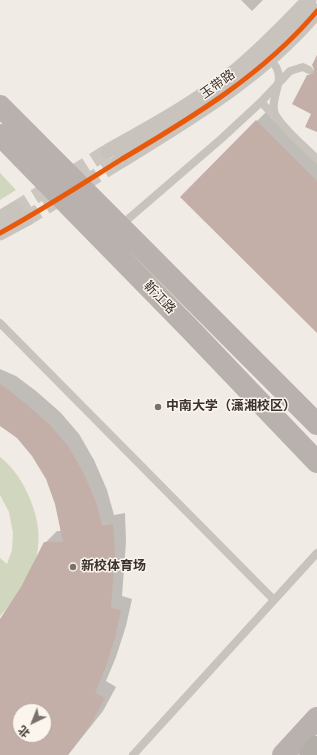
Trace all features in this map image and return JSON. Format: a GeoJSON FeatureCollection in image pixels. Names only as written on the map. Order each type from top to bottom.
{"type":"FeatureCollection","features":[{"type":"Feature","properties":{"kind":"highway"},"geometry":{"type":"LineString","coordinates":[[310,755],[317,747]]}},
{"type":"Feature","properties":{"kind":"main road","name":"靳江路"},"geometry":{"type":"LineString","coordinates":[[0,106],[317,424]]}},
{"type":"Feature","properties":{"kind":"main road","name":"靳江路"},"geometry":{"type":"LineString","coordinates":[[0,135],[317,462]]}},
{"type":"Feature","properties":{"kind":"main road"},"geometry":{"type":"LineString","coordinates":[[283,755],[317,718]]}},
{"type":"Feature","properties":{"kind":"street"},"geometry":{"type":"LineString","coordinates":[[268,57],[276,36],[309,0]]}},
{"type":"Feature","properties":{"kind":"street"},"geometry":{"type":"LineString","coordinates":[[113,156],[150,128],[208,91],[239,68],[268,57],[291,38],[317,10]]}},
{"type":"Feature","properties":{"kind":"street"},"geometry":{"type":"LineString","coordinates":[[0,218],[20,214],[0,233]]}},
{"type":"Feature","properties":{"kind":"lane"},"geometry":{"type":"LineString","coordinates":[[120,227],[221,139],[261,102],[290,71],[306,69],[282,68],[268,57]]}},
{"type":"Feature","properties":{"kind":"lane"},"geometry":{"type":"LineString","coordinates":[[268,57],[279,73],[279,82],[274,106],[275,113],[287,128]]}},
{"type":"Feature","properties":{"kind":"lane"},"geometry":{"type":"LineString","coordinates":[[261,102],[317,159]]}},
{"type":"Feature","properties":{"kind":"lane"},"geometry":{"type":"LineString","coordinates":[[0,323],[274,600]]}},
{"type":"Feature","properties":{"kind":"lane"},"geometry":{"type":"LineString","coordinates":[[133,755],[317,553]]}},
{"type":"Feature","properties":{"kind":"green space"},"geometry":{"type":"Polygon","coordinates":[[[0,173],[16,190],[0,200],[0,173]]]}},
{"type":"Feature","properties":{"kind":"green space"},"geometry":{"type":"Polygon","coordinates":[[[0,457],[18,476],[30,499],[36,516],[38,548],[35,562],[29,576],[12,603],[0,616],[0,558],[7,564],[12,550],[13,533],[9,512],[0,495],[0,457]]]}},
{"type":"Feature","properties":{"kind":"building"},"geometry":{"type":"Polygon","coordinates":[[[317,55],[317,132],[305,127],[311,114],[292,104],[307,75],[314,73],[312,65],[317,55]]]}},
{"type":"Feature","properties":{"kind":"building"},"geometry":{"type":"Polygon","coordinates":[[[256,120],[317,181],[317,333],[180,197],[256,120]]]}},
{"type":"Feature","properties":{"kind":"building","name":"新校体育场"},"geometry":{"type":"Polygon","coordinates":[[[0,384],[24,402],[49,424],[68,446],[83,472],[96,502],[102,526],[113,524],[115,555],[111,608],[121,610],[115,638],[95,693],[105,698],[91,724],[68,755],[0,755],[0,619],[21,587],[44,542],[63,542],[55,504],[46,479],[32,456],[17,438],[0,426],[0,384]]]}},
{"type":"Feature","properties":{"kind":"tunnel"},"geometry":{"type":"LineString","coordinates":[[15,209],[108,151]]}},
{"type":"Feature","properties":{"kind":"tunnel"},"geometry":{"type":"LineString","coordinates":[[26,219],[119,162]]}},
{"type":"Feature","properties":{"kind":"cycle path","name":"玉带路"},"geometry":{"type":"LineString","coordinates":[[0,233],[47,206],[175,127],[226,93],[274,55],[317,11]]}},
{"type":"Feature","properties":{"kind":"place","name":"中南大学（潇湘校区）"},"geometry":{"type":"Point","coordinates":[158,407]}},
{"type":"Feature","properties":{"kind":"place","name":"新校体育场"},"geometry":{"type":"Point","coordinates":[73,567]}}]}
